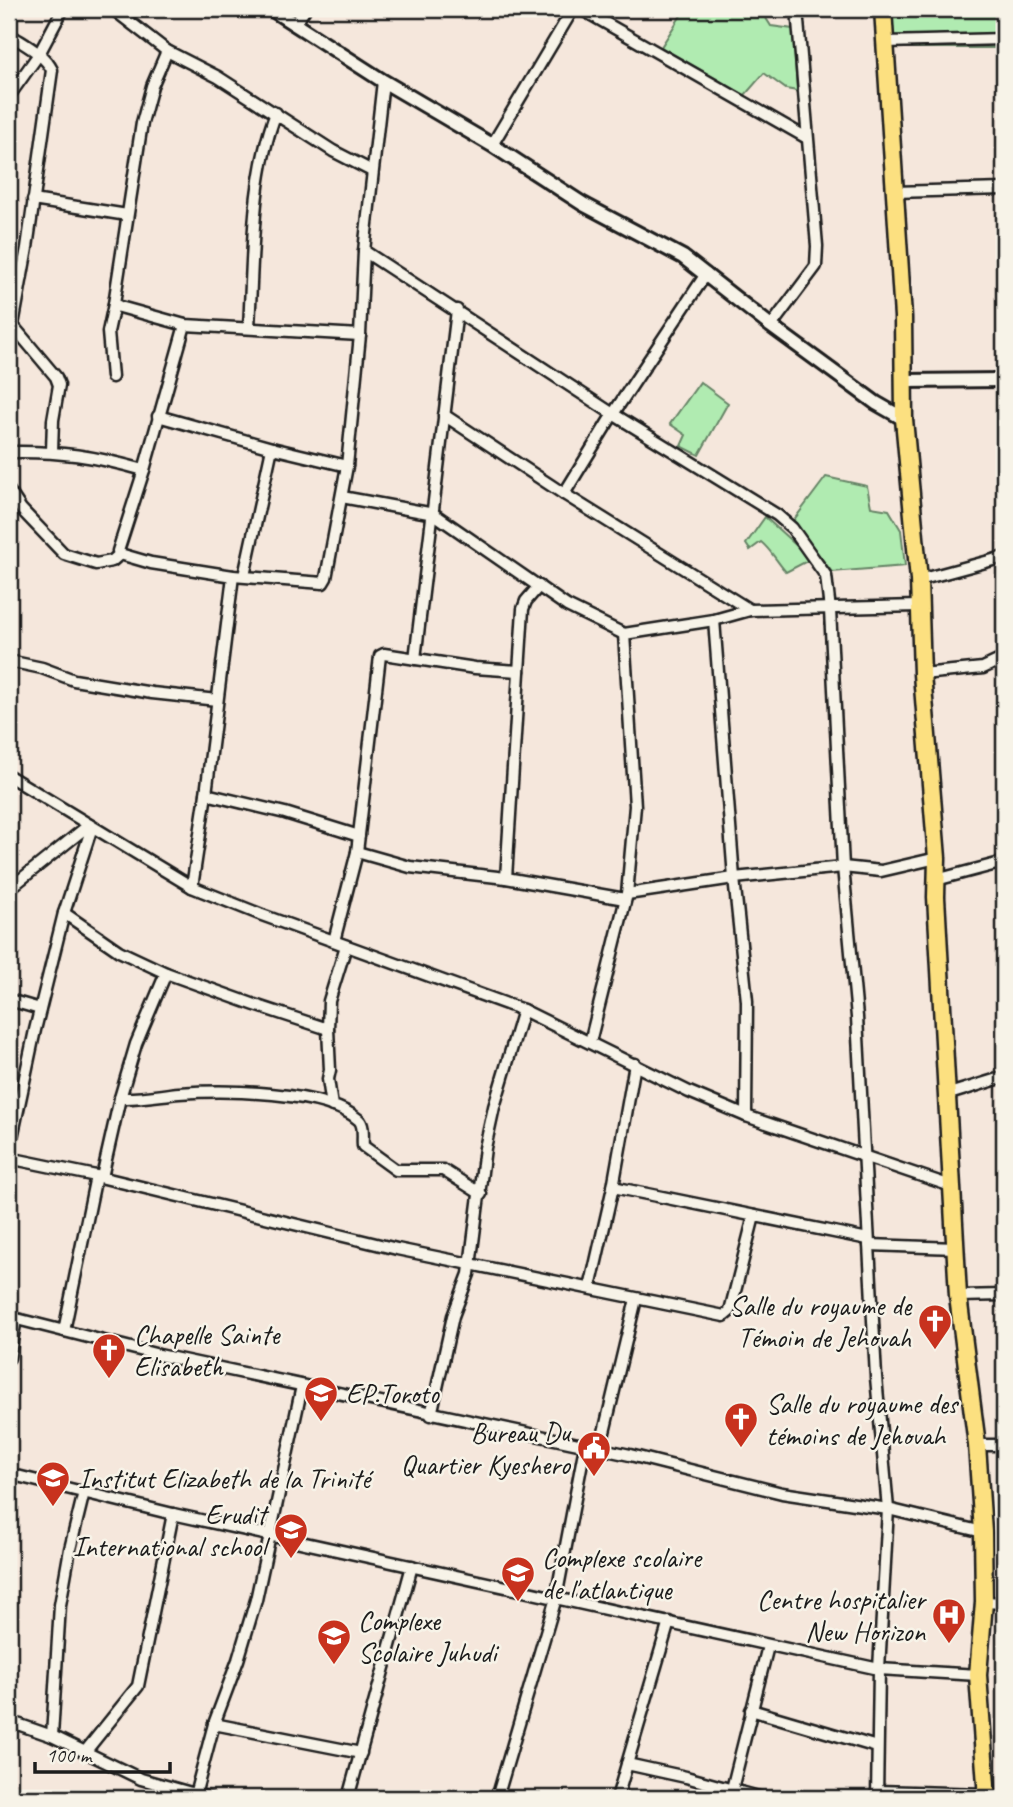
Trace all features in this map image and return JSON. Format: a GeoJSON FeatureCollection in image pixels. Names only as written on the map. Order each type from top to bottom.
{"type":"FeatureCollection","features":[{"type":"Feature","properties":{"kind":"highway"},"geometry":{"type":"LineString","coordinates":[[883,9],[904,317],[904,419],[919,580],[922,674],[937,858],[946,1095],[958,1296],[984,1532],[984,1602],[978,1675],[986,1796]]}},
{"type":"Feature","properties":{"kind":"street"},"geometry":{"type":"LineString","coordinates":[[9,96],[39,54],[63,9]]}},
{"type":"Feature","properties":{"kind":"street"},"geometry":{"type":"LineString","coordinates":[[113,9],[167,51],[218,77],[333,151],[372,171]]}},
{"type":"Feature","properties":{"kind":"street"},"geometry":{"type":"LineString","coordinates":[[271,9],[583,204],[666,247],[706,274],[771,326],[876,403],[904,419]]}},
{"type":"Feature","properties":{"kind":"street"},"geometry":{"type":"LineString","coordinates":[[295,25],[305,9]]}},
{"type":"Feature","properties":{"kind":"street"},"geometry":{"type":"LineString","coordinates":[[492,145],[573,9]]}},
{"type":"Feature","properties":{"kind":"street"},"geometry":{"type":"LineString","coordinates":[[581,9],[807,138]]}},
{"type":"Feature","properties":{"kind":"street"},"geometry":{"type":"LineString","coordinates":[[771,326],[816,266],[817,246],[796,9]]}},
{"type":"Feature","properties":{"kind":"street"},"geometry":{"type":"LineString","coordinates":[[9,34],[39,54],[52,70],[27,248],[11,323],[56,377],[59,385],[53,419],[52,451]]}},
{"type":"Feature","properties":{"kind":"street"},"geometry":{"type":"LineString","coordinates":[[885,42],[1004,39]]}},
{"type":"Feature","properties":{"kind":"street"},"geometry":{"type":"LineString","coordinates":[[112,377],[108,332],[127,215],[146,104],[167,51]]}},
{"type":"Feature","properties":{"kind":"street"},"geometry":{"type":"LineString","coordinates":[[185,325],[144,470],[117,549],[120,554],[151,563],[233,576],[323,583],[327,578],[347,466],[360,335],[364,251],[383,81]]}},
{"type":"Feature","properties":{"kind":"street"},"geometry":{"type":"LineString","coordinates":[[249,327],[261,174],[276,113]]}},
{"type":"Feature","properties":{"kind":"street"},"geometry":{"type":"LineString","coordinates":[[894,192],[1004,189]]}},
{"type":"Feature","properties":{"kind":"street"},"geometry":{"type":"LineString","coordinates":[[33,200],[127,215]]}},
{"type":"Feature","properties":{"kind":"street"},"geometry":{"type":"LineString","coordinates":[[364,251],[613,414],[777,515],[792,528],[826,576],[843,867],[857,1017],[876,1377],[888,1509],[879,1669],[877,1795],[986,1796]]}},
{"type":"Feature","properties":{"kind":"street"},"geometry":{"type":"LineString","coordinates":[[564,494],[613,414],[706,274]]}},
{"type":"Feature","properties":{"kind":"street"},"geometry":{"type":"LineString","coordinates":[[114,304],[185,325],[360,335]]}},
{"type":"Feature","properties":{"kind":"street"},"geometry":{"type":"LineString","coordinates":[[415,659],[457,310]]}},
{"type":"Feature","properties":{"kind":"street"},"geometry":{"type":"LineString","coordinates":[[905,381],[1004,380]]}},
{"type":"Feature","properties":{"kind":"street"},"geometry":{"type":"LineString","coordinates":[[444,415],[564,494],[750,610]]}},
{"type":"Feature","properties":{"kind":"street"},"geometry":{"type":"LineString","coordinates":[[158,416],[347,466]]}},
{"type":"Feature","properties":{"kind":"street"},"geometry":{"type":"LineString","coordinates":[[244,576],[272,448]]}},
{"type":"Feature","properties":{"kind":"street"},"geometry":{"type":"LineString","coordinates":[[9,452],[52,451],[98,457],[144,470]]}},
{"type":"Feature","properties":{"kind":"street"},"geometry":{"type":"LineString","coordinates":[[9,491],[21,509],[64,554],[96,564],[112,561],[120,554]]}},
{"type":"Feature","properties":{"kind":"street"},"geometry":{"type":"LineString","coordinates":[[342,497],[434,514],[582,615],[624,634],[714,620],[750,610],[918,606]]}},
{"type":"Feature","properties":{"kind":"street"},"geometry":{"type":"LineString","coordinates":[[919,580],[1004,557]]}},
{"type":"Feature","properties":{"kind":"street"},"geometry":{"type":"LineString","coordinates":[[192,887],[233,576]]}},
{"type":"Feature","properties":{"kind":"street"},"geometry":{"type":"LineString","coordinates":[[506,878],[523,609],[526,601],[539,586]]}},
{"type":"Feature","properties":{"kind":"street"},"geometry":{"type":"LineString","coordinates":[[714,620],[734,878],[747,1001],[746,1115]]}},
{"type":"Feature","properties":{"kind":"street"},"geometry":{"type":"LineString","coordinates":[[590,1042],[626,897],[635,784],[624,634]]}},
{"type":"Feature","properties":{"kind":"street"},"geometry":{"type":"LineString","coordinates":[[334,942],[357,852],[380,656],[384,654],[475,668],[519,671]]}},
{"type":"Feature","properties":{"kind":"street"},"geometry":{"type":"LineString","coordinates":[[922,674],[983,668],[1004,658]]}},
{"type":"Feature","properties":{"kind":"street"},"geometry":{"type":"LineString","coordinates":[[9,661],[42,668],[62,678],[152,693],[217,700]]}},
{"type":"Feature","properties":{"kind":"street"},"geometry":{"type":"LineString","coordinates":[[9,776],[192,887],[523,1010],[689,1092],[746,1115],[951,1186]]}},
{"type":"Feature","properties":{"kind":"street"},"geometry":{"type":"LineString","coordinates":[[206,794],[285,813],[359,836]]}},
{"type":"Feature","properties":{"kind":"street"},"geometry":{"type":"LineString","coordinates":[[9,889],[90,826]]}},
{"type":"Feature","properties":{"kind":"street"},"geometry":{"type":"LineString","coordinates":[[9,1152],[40,1009],[64,913],[90,826]]}},
{"type":"Feature","properties":{"kind":"street"},"geometry":{"type":"LineString","coordinates":[[357,852],[410,867],[506,878],[626,897],[734,878],[843,867],[875,872],[937,858]]}},
{"type":"Feature","properties":{"kind":"street"},"geometry":{"type":"LineString","coordinates":[[936,880],[1004,862]]}},
{"type":"Feature","properties":{"kind":"street"},"geometry":{"type":"LineString","coordinates":[[64,913],[119,951],[166,973],[328,1028]]}},
{"type":"Feature","properties":{"kind":"street"},"geometry":{"type":"LineString","coordinates":[[332,1106],[328,1079],[330,994],[346,946]]}},
{"type":"Feature","properties":{"kind":"street"},"geometry":{"type":"LineString","coordinates":[[64,1331],[120,1098],[136,1044],[166,973]]}},
{"type":"Feature","properties":{"kind":"street"},"geometry":{"type":"LineString","coordinates":[[9,1000],[40,1009]]}},
{"type":"Feature","properties":{"kind":"street"},"geometry":{"type":"LineString","coordinates":[[431,1415],[453,1316],[469,1274],[485,1148],[492,1115],[523,1010]]}},
{"type":"Feature","properties":{"kind":"street"},"geometry":{"type":"LineString","coordinates":[[590,1288],[613,1187],[635,1064]]}},
{"type":"Feature","properties":{"kind":"street"},"geometry":{"type":"LineString","coordinates":[[946,1095],[1004,1077]]}},
{"type":"Feature","properties":{"kind":"street"},"geometry":{"type":"LineString","coordinates":[[120,1098],[232,1092],[291,1095],[332,1106],[360,1121],[363,1146],[396,1170],[443,1170],[481,1194]]}},
{"type":"Feature","properties":{"kind":"street"},"geometry":{"type":"LineString","coordinates":[[9,1158],[397,1249],[724,1316],[728,1314],[754,1216]]}},
{"type":"Feature","properties":{"kind":"street"},"geometry":{"type":"LineString","coordinates":[[613,1187],[869,1242],[956,1248]]}},
{"type":"Feature","properties":{"kind":"street"},"geometry":{"type":"LineString","coordinates":[[958,1296],[1004,1295]]}},
{"type":"Feature","properties":{"kind":"street"},"geometry":{"type":"LineString","coordinates":[[600,1449],[636,1299]]}},
{"type":"Feature","properties":{"kind":"street"},"geometry":{"type":"LineString","coordinates":[[9,1358],[12,1318],[159,1355],[600,1449],[782,1493],[888,1509],[984,1532]]}},
{"type":"Feature","properties":{"kind":"street"},"geometry":{"type":"LineString","coordinates":[[195,1795],[214,1724],[239,1660],[256,1600],[302,1386]]}},
{"type":"Feature","properties":{"kind":"street"},"geometry":{"type":"LineString","coordinates":[[976,1445],[1004,1445]]}},
{"type":"Feature","properties":{"kind":"street"},"geometry":{"type":"LineString","coordinates":[[497,1798],[556,1598],[585,1446]]}},
{"type":"Feature","properties":{"kind":"street"},"geometry":{"type":"LineString","coordinates":[[9,1474],[173,1514],[768,1646],[879,1669],[978,1675]]}},
{"type":"Feature","properties":{"kind":"street"},"geometry":{"type":"LineString","coordinates":[[52,1736],[60,1605],[84,1492]]}},
{"type":"Feature","properties":{"kind":"street"},"geometry":{"type":"LineString","coordinates":[[85,1752],[138,1686],[173,1514]]}},
{"type":"Feature","properties":{"kind":"street"},"geometry":{"type":"LineString","coordinates":[[348,1798],[412,1566]]}},
{"type":"Feature","properties":{"kind":"street"},"geometry":{"type":"LineString","coordinates":[[984,1602],[1004,1603]]}},
{"type":"Feature","properties":{"kind":"street"},"geometry":{"type":"LineString","coordinates":[[617,1798],[669,1622]]}},
{"type":"Feature","properties":{"kind":"street"},"geometry":{"type":"LineString","coordinates":[[732,1789],[768,1646]]}},
{"type":"Feature","properties":{"kind":"street"},"geometry":{"type":"LineString","coordinates":[[751,1710],[877,1746]]}},
{"type":"Feature","properties":{"kind":"street"},"geometry":{"type":"LineString","coordinates":[[9,1721],[52,1736],[141,1779],[209,1798]]}},
{"type":"Feature","properties":{"kind":"street"},"geometry":{"type":"LineString","coordinates":[[214,1724],[361,1753]]}},
{"type":"Feature","properties":{"kind":"street"},"geometry":{"type":"LineString","coordinates":[[627,1764],[762,1798]]}},
{"type":"Feature","properties":{"kind":"green space"},"geometry":{"type":"Polygon","coordinates":[[[685,9],[749,9],[749,14],[764,15],[771,26],[793,29],[797,91],[786,89],[764,73],[745,95],[661,47],[685,9]]]}},
{"type":"Feature","properties":{"kind":"green space"},"geometry":{"type":"Polygon","coordinates":[[[891,9],[1004,9],[1004,48],[904,48],[893,34],[891,9]]]}},
{"type":"Feature","properties":{"kind":"green space"},"geometry":{"type":"Polygon","coordinates":[[[700,382],[728,403],[699,455],[681,446],[686,435],[670,424],[700,382]]]}},
{"type":"Feature","properties":{"kind":"green space"},"geometry":{"type":"Polygon","coordinates":[[[826,477],[867,486],[871,507],[889,510],[901,530],[905,566],[832,572],[793,521],[826,477]]]}},
{"type":"Feature","properties":{"kind":"green space"},"geometry":{"type":"Polygon","coordinates":[[[765,517],[811,559],[786,572],[761,542],[750,550],[746,544],[765,517]]]}},
{"type":"Feature","properties":{"kind":"place","name":"Salle du royaume de Témoin de Jehovah"},"geometry":{"type":"Point","coordinates":[935,1351]}},
{"type":"Feature","properties":{"kind":"place","name":"Chapelle Sainte Elisabeth"},"geometry":{"type":"Point","coordinates":[109,1380]}},
{"type":"Feature","properties":{"kind":"place","name":"EP.Toroto"},"geometry":{"type":"Point","coordinates":[321,1423]}},
{"type":"Feature","properties":{"kind":"place","name":"Salle du royaume des témoins de Jehovah"},"geometry":{"type":"Point","coordinates":[741,1449]}},
{"type":"Feature","properties":{"kind":"place","name":"Bureau Du Quartier Kyeshero"},"geometry":{"type":"Point","coordinates":[594,1478]}},
{"type":"Feature","properties":{"kind":"place","name":"Institut Elizabeth de la Trinité"},"geometry":{"type":"Point","coordinates":[53,1508]}},
{"type":"Feature","properties":{"kind":"place","name":"Erudit International school"},"geometry":{"type":"Point","coordinates":[291,1560]}},
{"type":"Feature","properties":{"kind":"place","name":"Complexe scolaire de l'atlantique"},"geometry":{"type":"Point","coordinates":[518,1603]}},
{"type":"Feature","properties":{"kind":"place","name":"Centre hospitalier New Horizon"},"geometry":{"type":"Point","coordinates":[949,1645]}},
{"type":"Feature","properties":{"kind":"place","name":"Complexe Scolaire Juhudi"},"geometry":{"type":"Point","coordinates":[334,1666]}}]}
